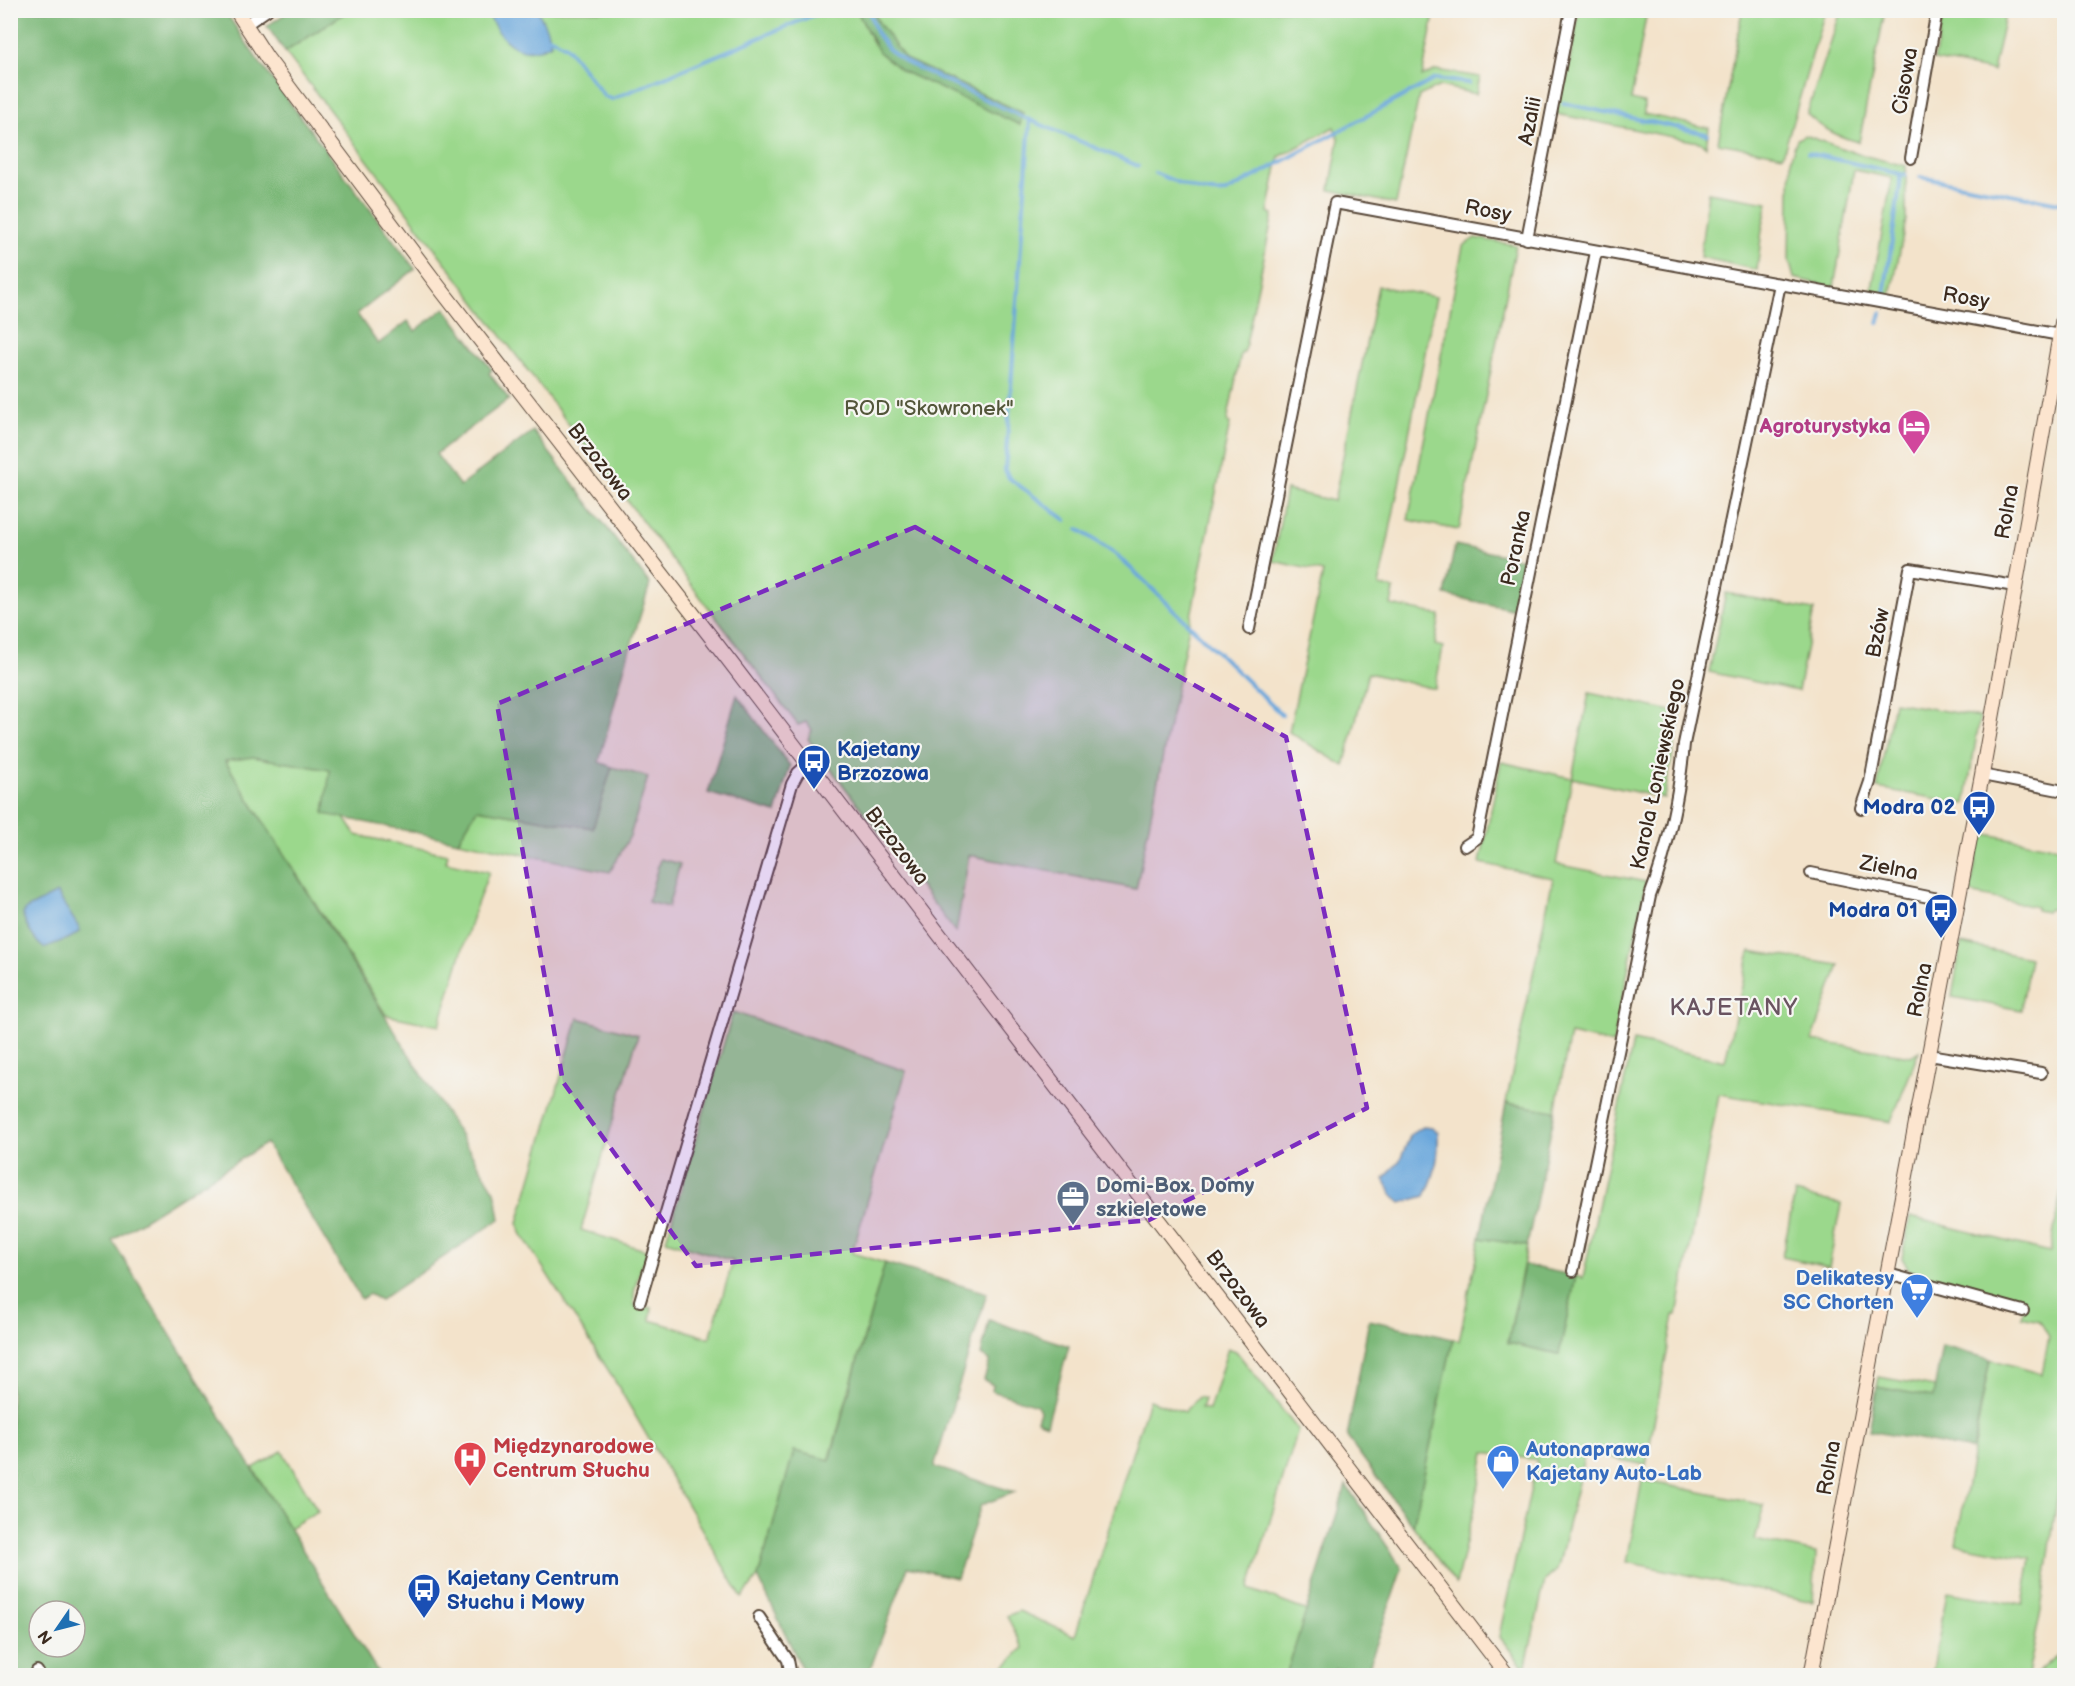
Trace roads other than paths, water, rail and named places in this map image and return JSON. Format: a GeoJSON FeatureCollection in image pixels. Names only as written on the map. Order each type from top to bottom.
{"type":"FeatureCollection","features":[{"type":"Feature","properties":{"kind":"street","name":"Brzozowa"},"geometry":{"type":"LineString","coordinates":[[236,10],[426,270],[1508,1676]]}},
{"type":"Feature","properties":{"kind":"street"},"geometry":{"type":"LineString","coordinates":[[245,25],[267,10]]}},
{"type":"Feature","properties":{"kind":"street","name":"Azalii"},"geometry":{"type":"LineString","coordinates":[[1527,239],[1571,10]]}},
{"type":"Feature","properties":{"kind":"street","name":"Cisowa"},"geometry":{"type":"LineString","coordinates":[[1911,158],[1937,10]]}},
{"type":"Feature","properties":{"kind":"street","name":"Rosy"},"geometry":{"type":"LineString","coordinates":[[1249,629],[1335,203],[2060,335]]}},
{"type":"Feature","properties":{"kind":"street","name":"Poranka"},"geometry":{"type":"LineString","coordinates":[[1465,846],[1477,838],[1596,252]]}},
{"type":"Feature","properties":{"kind":"street","name":"Karola Łoniewskiego"},"geometry":{"type":"LineString","coordinates":[[1573,1271],[1650,896],[1659,875],[1682,768],[1684,744],[1780,284]]}},
{"type":"Feature","properties":{"kind":"street","name":"Rolna"},"geometry":{"type":"LineString","coordinates":[[1811,1676],[1982,776],[2015,586],[2058,387],[2060,335],[2064,312]]}},
{"type":"Feature","properties":{"kind":"street","name":"Bzów"},"geometry":{"type":"LineString","coordinates":[[1861,808],[1870,782],[1910,569],[2015,586]]}},
{"type":"Feature","properties":{"kind":"street"},"geometry":{"type":"LineString","coordinates":[[640,1301],[792,784],[798,773],[808,764]]}},
{"type":"Feature","properties":{"kind":"street"},"geometry":{"type":"LineString","coordinates":[[1982,776],[2064,791]]}},
{"type":"Feature","properties":{"kind":"street","name":"Zielna"},"geometry":{"type":"LineString","coordinates":[[1811,873],[1958,903]]}},
{"type":"Feature","properties":{"kind":"street"},"geometry":{"type":"LineString","coordinates":[[1929,1055],[2041,1073]]}},
{"type":"Feature","properties":{"kind":"street"},"geometry":{"type":"LineString","coordinates":[[1888,1274],[2023,1311]]}},
{"type":"Feature","properties":{"kind":"street"},"geometry":{"type":"LineString","coordinates":[[759,1617],[788,1660],[791,1676]]}},
{"type":"Feature","properties":{"kind":"water"},"geometry":{"type":"Polygon","coordinates":[[[487,11],[538,11],[551,44],[529,50],[511,45],[497,30],[487,11]]]}},
{"type":"Feature","properties":{"kind":"water"},"geometry":{"type":"Polygon","coordinates":[[[57,893],[80,931],[72,937],[44,948],[31,933],[23,914],[26,909],[57,893]]]}},
{"type":"Feature","properties":{"kind":"water"},"geometry":{"type":"Polygon","coordinates":[[[1423,1127],[1432,1128],[1438,1132],[1434,1172],[1425,1196],[1401,1203],[1394,1197],[1384,1179],[1400,1160],[1411,1134],[1423,1127]]]}},
{"type":"Feature","properties":{"kind":"waterway"},"geometry":{"type":"LineString","coordinates":[[549,37],[566,46],[604,96],[612,99],[826,10]]}},
{"type":"Feature","properties":{"kind":"waterway"},"geometry":{"type":"LineString","coordinates":[[869,10],[876,32],[889,50],[907,63],[1023,117],[1138,166]]}},
{"type":"Feature","properties":{"kind":"waterway"},"geometry":{"type":"LineString","coordinates":[[1155,173],[1199,190],[1226,192],[1435,79],[1469,83]]}},
{"type":"Feature","properties":{"kind":"waterway"},"geometry":{"type":"LineString","coordinates":[[1563,103],[1707,134]]}},
{"type":"Feature","properties":{"kind":"waterway"},"geometry":{"type":"LineString","coordinates":[[1030,120],[1005,470],[1009,478],[1066,520]]}},
{"type":"Feature","properties":{"kind":"waterway"},"geometry":{"type":"LineString","coordinates":[[1808,153],[1905,175]]}},
{"type":"Feature","properties":{"kind":"waterway"},"geometry":{"type":"LineString","coordinates":[[1884,295],[1900,174]]}},
{"type":"Feature","properties":{"kind":"waterway"},"geometry":{"type":"LineString","coordinates":[[1920,177],[2064,204]]}},
{"type":"Feature","properties":{"kind":"waterway"},"geometry":{"type":"LineString","coordinates":[[1878,323],[1881,313]]}},
{"type":"Feature","properties":{"kind":"waterway"},"geometry":{"type":"LineString","coordinates":[[1078,529],[1114,553],[1282,715]]}},
{"type":"Feature","properties":{"kind":"place","name":"Agroturystyka"},"geometry":{"type":"Point","coordinates":[1914,455]}},
{"type":"Feature","properties":{"kind":"place","name":"Kajetany Brzozowa"},"geometry":{"type":"Point","coordinates":[814,790]}},
{"type":"Feature","properties":{"kind":"place","name":"Modra 02"},"geometry":{"type":"Point","coordinates":[1979,836]}},
{"type":"Feature","properties":{"kind":"place","name":"Modra 01"},"geometry":{"type":"Point","coordinates":[1941,939]}},
{"type":"Feature","properties":{"kind":"place","name":"Domi-Box. Domy szkieletowe"},"geometry":{"type":"Point","coordinates":[1073,1226]}},
{"type":"Feature","properties":{"kind":"place","name":"Delikatesy SC Chorten"},"geometry":{"type":"Point","coordinates":[1917,1319]}},
{"type":"Feature","properties":{"kind":"place","name":"Międzynarodowe Centrum Słuchu"},"geometry":{"type":"Point","coordinates":[470,1487]}},
{"type":"Feature","properties":{"kind":"place","name":"Autonaprawa Kajetany Auto-Lab"},"geometry":{"type":"Point","coordinates":[1503,1490]}},
{"type":"Feature","properties":{"kind":"place","name":"Kajetany Centrum Słuchu i Mowy"},"geometry":{"type":"Point","coordinates":[424,1619]}},
{"type":"Feature","properties":{"kind":"district","name":"KAJETANY"},"geometry":{"type":"Point","coordinates":[1734,1007]}},
{"type":"Feature","properties":{"kind":"park label","name":"ROD \"Skowronek\""},"geometry":{"type":"Point","coordinates":[929,408]}}]}
